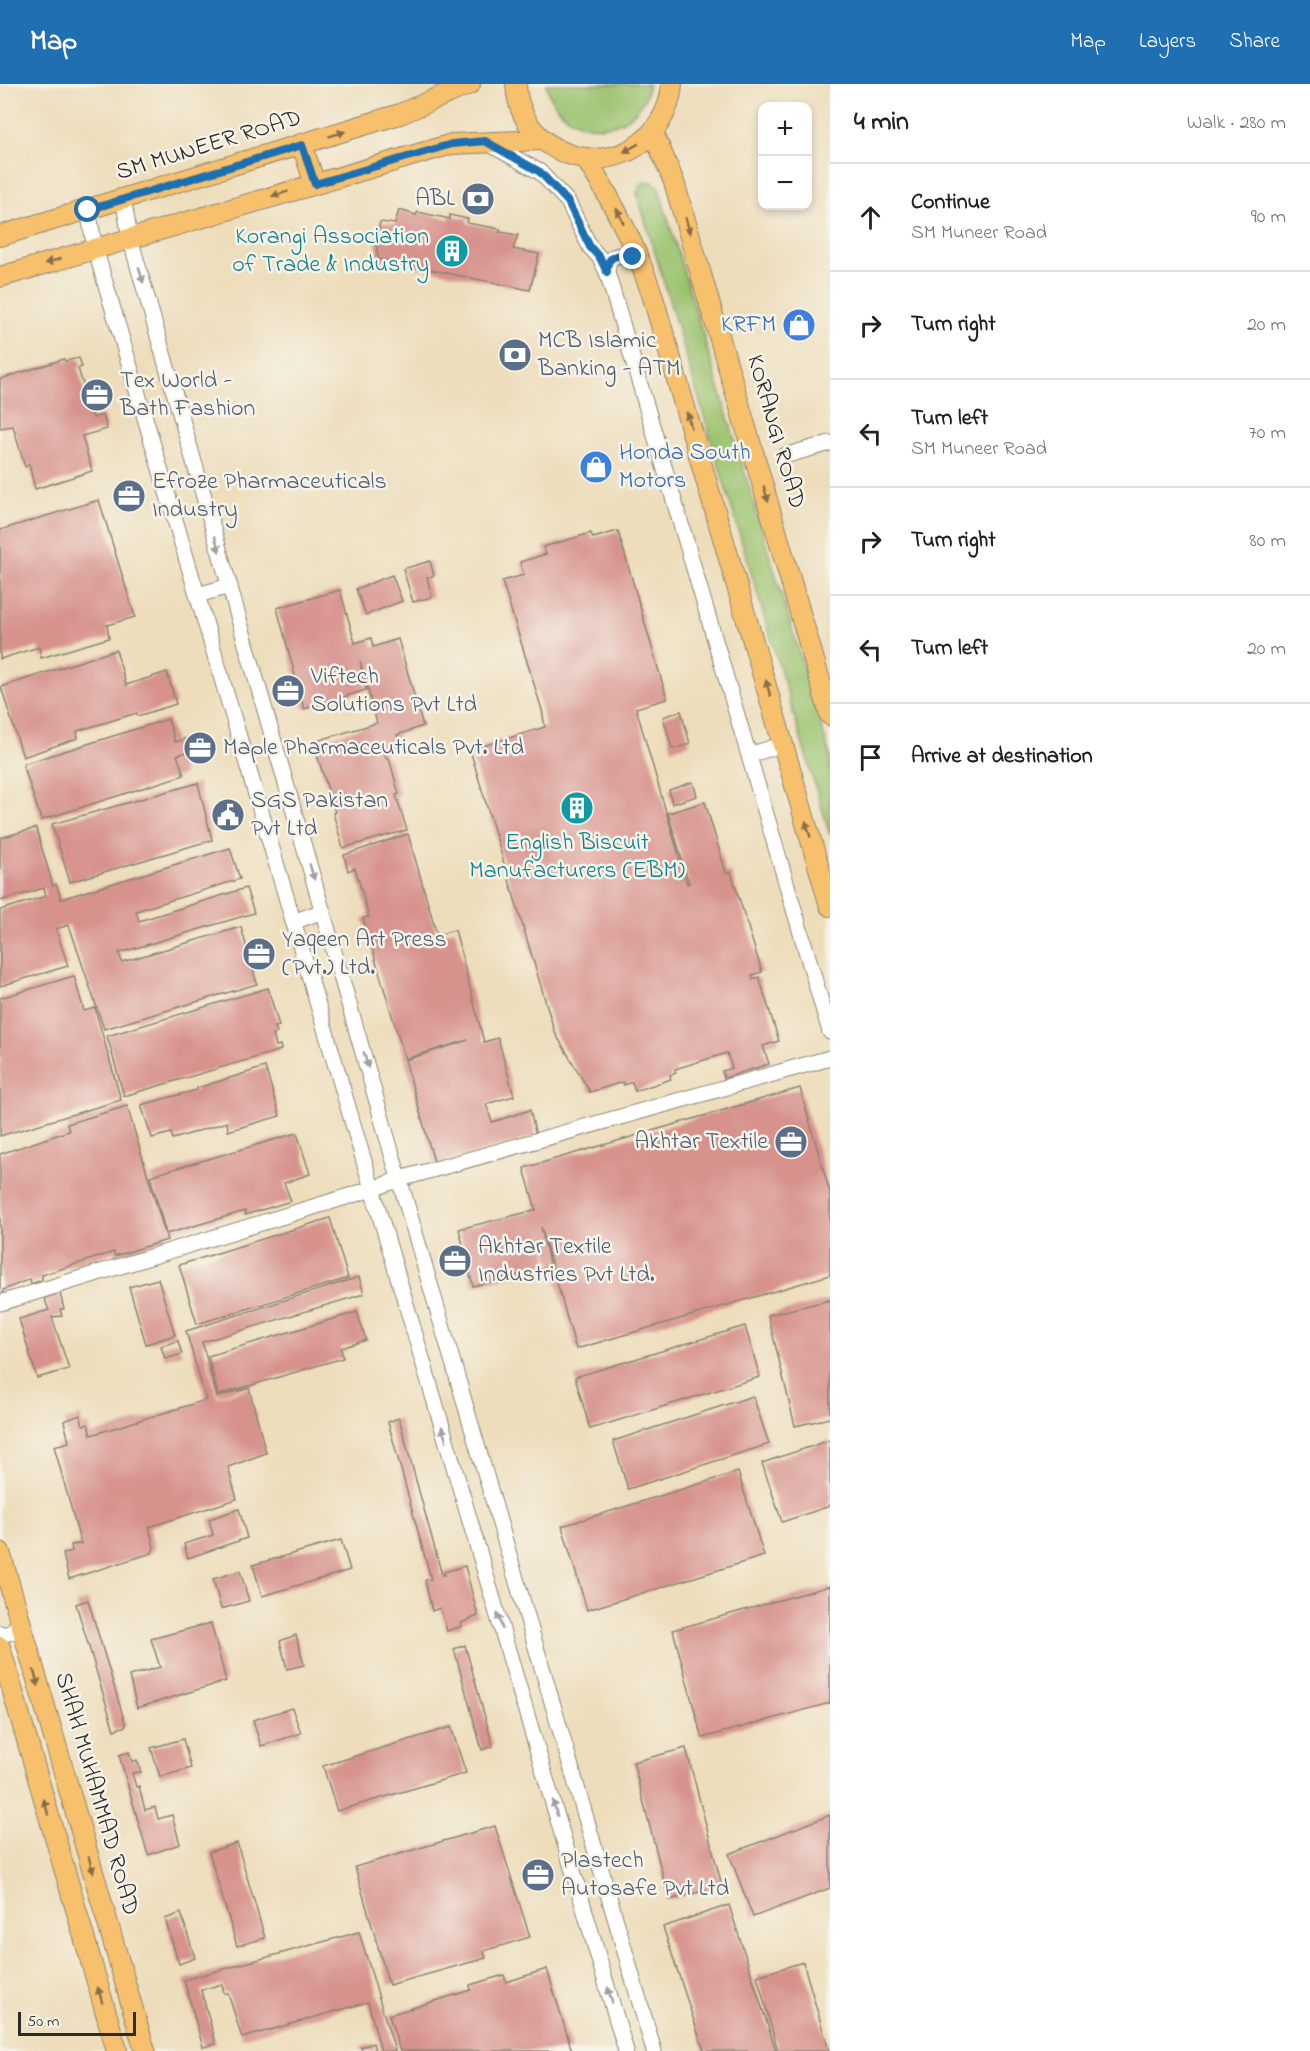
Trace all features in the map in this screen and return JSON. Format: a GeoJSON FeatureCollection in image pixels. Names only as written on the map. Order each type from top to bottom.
{"type":"FeatureCollection","features":[{"type":"Feature","properties":{"kind":"main road"},"geometry":{"type":"LineString","coordinates":[[516,84],[516,97],[525,120],[541,140],[562,153],[586,159],[611,157],[634,148],[654,132],[665,113],[672,84]]}},
{"type":"Feature","properties":{"kind":"main road","name":"SM MUNEER ROAD"},"geometry":{"type":"LineString","coordinates":[[0,236],[400,114],[468,86]]}},
{"type":"Feature","properties":{"kind":"main road","name":"KORANGI ROAD"},"geometry":{"type":"LineString","coordinates":[[654,132],[674,182],[830,715]]}},
{"type":"Feature","properties":{"kind":"main road"},"geometry":{"type":"LineString","coordinates":[[0,278],[452,144],[541,140]]}},
{"type":"Feature","properties":{"kind":"main road"},"geometry":{"type":"LineString","coordinates":[[302,145],[315,184]]}},
{"type":"Feature","properties":{"kind":"main road"},"geometry":{"type":"LineString","coordinates":[[586,159],[613,202],[641,261],[830,906]]}},
{"type":"Feature","properties":{"kind":"main road","name":"SHAH MUHAMMAD ROAD"},"geometry":{"type":"LineString","coordinates":[[0,1552],[145,2051]]}},
{"type":"Feature","properties":{"kind":"main road"},"geometry":{"type":"LineString","coordinates":[[0,1647],[117,2051]]}},
{"type":"Feature","properties":{"kind":"street"},"geometry":{"type":"LineString","coordinates":[[485,141],[540,172],[568,202],[590,247],[600,258],[607,272],[830,1032]]}},
{"type":"Feature","properties":{"kind":"street"},"geometry":{"type":"LineString","coordinates":[[123,198],[130,238],[560,1737],[654,2051]]}},
{"type":"Feature","properties":{"kind":"street"},"geometry":{"type":"LineString","coordinates":[[88,210],[95,248],[626,2051]]}},
{"type":"Feature","properties":{"kind":"street"},"geometry":{"type":"LineString","coordinates":[[607,272],[609,260],[618,255],[629,256],[641,261]]}},
{"type":"Feature","properties":{"kind":"street"},"geometry":{"type":"LineString","coordinates":[[784,456],[830,444]]}},
{"type":"Feature","properties":{"kind":"street"},"geometry":{"type":"LineString","coordinates":[[197,595],[230,586]]}},
{"type":"Feature","properties":{"kind":"street"},"geometry":{"type":"LineString","coordinates":[[748,755],[784,744]]}},
{"type":"Feature","properties":{"kind":"street"},"geometry":{"type":"LineString","coordinates":[[293,922],[323,911]]}},
{"type":"Feature","properties":{"kind":"street"},"geometry":{"type":"LineString","coordinates":[[0,1303],[400,1179],[830,1058]]}},
{"type":"Feature","properties":{"kind":"street"},"geometry":{"type":"LineString","coordinates":[[0,1633],[3,1635],[12,1632],[19,1622]]}},
{"type":"Feature","properties":{"kind":"green space"},"geometry":{"type":"Polygon","coordinates":[[[546,84],[649,84],[642,103],[630,116],[615,124],[598,127],[581,124],[566,116],[554,102],[546,84]]]}},
{"type":"Feature","properties":{"kind":"green space"},"geometry":{"type":"Polygon","coordinates":[[[645,182],[652,182],[658,186],[830,755],[830,835],[637,193],[645,182]]]}},
{"type":"Feature","properties":{"kind":"building","name":"Korangi Association of Trade & Industry"},"geometry":{"type":"Polygon","coordinates":[[[399,210],[416,215],[418,212],[450,219],[450,215],[468,219],[467,223],[518,235],[513,249],[539,254],[530,290],[378,259],[376,241],[380,222],[395,224],[399,210]]]}},
{"type":"Feature","properties":{"kind":"building"},"geometry":{"type":"Polygon","coordinates":[[[79,358],[82,367],[78,368],[93,418],[103,415],[107,429],[82,436],[92,471],[35,489],[29,464],[25,467],[13,426],[0,428],[0,379],[64,359],[65,361],[79,358]]]}},
{"type":"Feature","properties":{"kind":"building"},"geometry":{"type":"Polygon","coordinates":[[[99,500],[135,617],[107,625],[109,638],[41,658],[39,647],[0,659],[0,530],[99,500]]]}},
{"type":"Feature","properties":{"kind":"building","name":"English Biscuit Manufacturers (EBM)"},"geometry":{"type":"Polygon","coordinates":[[[618,531],[667,699],[636,708],[687,884],[689,883],[668,813],[705,802],[726,873],[731,872],[762,972],[752,975],[753,979],[759,977],[779,1041],[763,1046],[769,1064],[724,1078],[722,1071],[732,1068],[727,1053],[675,1069],[676,1073],[670,1075],[671,1079],[635,1091],[632,1082],[624,1085],[623,1082],[590,1092],[555,1033],[470,750],[545,727],[542,710],[502,581],[524,575],[520,562],[546,554],[543,547],[591,533],[593,538],[618,531]]]}},
{"type":"Feature","properties":{"kind":"building"},"geometry":{"type":"Polygon","coordinates":[[[430,561],[434,576],[427,577],[432,597],[413,602],[403,569],[430,561]]]}},
{"type":"Feature","properties":{"kind":"building"},"geometry":{"type":"Polygon","coordinates":[[[392,575],[402,601],[366,615],[356,589],[392,575]]]}},
{"type":"Feature","properties":{"kind":"building"},"geometry":{"type":"Polygon","coordinates":[[[340,590],[355,643],[371,638],[373,647],[398,639],[423,726],[397,735],[401,746],[384,752],[387,759],[389,758],[399,794],[396,795],[407,830],[343,848],[333,813],[335,812],[313,742],[377,723],[360,661],[366,690],[304,709],[277,608],[340,590]]]}},
{"type":"Feature","properties":{"kind":"building"},"geometry":{"type":"Polygon","coordinates":[[[116,650],[126,685],[167,672],[176,704],[77,731],[78,738],[23,757],[1,687],[116,650]]]}},
{"type":"Feature","properties":{"kind":"building"},"geometry":{"type":"Polygon","coordinates":[[[681,711],[690,744],[672,749],[663,717],[681,711]]]}},
{"type":"Feature","properties":{"kind":"building"},"geometry":{"type":"Polygon","coordinates":[[[168,719],[175,742],[191,737],[195,750],[177,755],[184,775],[41,820],[23,764],[168,719]]]}},
{"type":"Feature","properties":{"kind":"building"},"geometry":{"type":"Polygon","coordinates":[[[693,782],[697,796],[672,804],[669,790],[693,782]]]}},
{"type":"Feature","properties":{"kind":"building"},"geometry":{"type":"Polygon","coordinates":[[[198,783],[212,840],[70,882],[52,824],[198,783]]]}},
{"type":"Feature","properties":{"kind":"building"},"geometry":{"type":"Polygon","coordinates":[[[36,828],[53,886],[56,884],[61,899],[230,848],[240,879],[136,911],[139,921],[246,888],[254,913],[119,953],[122,962],[241,927],[257,984],[104,1029],[69,925],[56,929],[68,966],[0,986],[0,910],[46,896],[44,888],[0,901],[0,838],[36,828]]]}},
{"type":"Feature","properties":{"kind":"building"},"geometry":{"type":"Polygon","coordinates":[[[408,834],[437,935],[455,930],[484,1042],[498,1038],[514,1096],[486,1104],[492,1122],[530,1110],[536,1136],[435,1165],[405,1060],[468,1040],[405,1059],[363,918],[369,917],[355,868],[348,871],[344,855],[408,834]]]}},
{"type":"Feature","properties":{"kind":"building"},"geometry":{"type":"Polygon","coordinates":[[[74,976],[84,1011],[95,1008],[121,1100],[0,1136],[0,998],[74,976]]]}},
{"type":"Feature","properties":{"kind":"building"},"geometry":{"type":"Polygon","coordinates":[[[268,988],[279,1026],[275,1027],[277,1033],[273,1035],[276,1046],[280,1045],[281,1050],[124,1096],[107,1036],[268,988]]]}},
{"type":"Feature","properties":{"kind":"building"},"geometry":{"type":"Polygon","coordinates":[[[265,1067],[280,1116],[228,1131],[227,1122],[173,1139],[171,1133],[152,1138],[141,1105],[197,1090],[197,1088],[265,1067]]]}},
{"type":"Feature","properties":{"kind":"building"},"geometry":{"type":"Polygon","coordinates":[[[800,1088],[830,1193],[830,1275],[576,1349],[541,1227],[550,1267],[473,1286],[459,1229],[536,1210],[524,1168],[800,1088]]]}},
{"type":"Feature","properties":{"kind":"building"},"geometry":{"type":"Polygon","coordinates":[[[127,1106],[167,1240],[115,1256],[114,1252],[42,1275],[42,1280],[31,1284],[30,1279],[3,1290],[0,1296],[0,1154],[69,1131],[67,1124],[127,1106]]]}},
{"type":"Feature","properties":{"kind":"building"},"geometry":{"type":"Polygon","coordinates":[[[297,1133],[310,1174],[284,1183],[291,1201],[245,1215],[245,1211],[166,1234],[150,1176],[297,1133]]]}},
{"type":"Feature","properties":{"kind":"building"},"geometry":{"type":"Polygon","coordinates":[[[330,1218],[348,1278],[197,1324],[179,1265],[330,1218]]]}},
{"type":"Feature","properties":{"kind":"building"},"geometry":{"type":"Polygon","coordinates":[[[359,1277],[364,1294],[202,1342],[217,1397],[249,1388],[266,1453],[228,1467],[237,1499],[149,1527],[154,1547],[152,1553],[69,1579],[63,1554],[72,1551],[71,1545],[81,1544],[54,1446],[69,1442],[64,1421],[80,1415],[83,1425],[88,1424],[91,1435],[206,1400],[186,1331],[359,1277]]]}},
{"type":"Feature","properties":{"kind":"building"},"geometry":{"type":"Polygon","coordinates":[[[158,1279],[175,1335],[146,1344],[129,1287],[158,1279]]]}},
{"type":"Feature","properties":{"kind":"building"},"geometry":{"type":"Polygon","coordinates":[[[60,1293],[64,1309],[60,1309],[62,1316],[52,1317],[69,1369],[37,1378],[19,1319],[49,1310],[44,1298],[60,1293]]]}},
{"type":"Feature","properties":{"kind":"building"},"geometry":{"type":"Polygon","coordinates":[[[830,1300],[830,1418],[795,1426],[768,1315],[830,1300]]]}},
{"type":"Feature","properties":{"kind":"building"},"geometry":{"type":"Polygon","coordinates":[[[357,1312],[366,1340],[341,1348],[343,1358],[218,1395],[208,1356],[357,1312]]]}},
{"type":"Feature","properties":{"kind":"building"},"geometry":{"type":"Polygon","coordinates":[[[745,1326],[760,1377],[590,1429],[575,1377],[745,1326]]]}},
{"type":"Feature","properties":{"kind":"building"},"geometry":{"type":"Polygon","coordinates":[[[178,1341],[182,1354],[165,1359],[161,1346],[178,1341]]]}},
{"type":"Feature","properties":{"kind":"building"},"geometry":{"type":"Polygon","coordinates":[[[753,1396],[769,1444],[628,1489],[613,1441],[753,1396]]]}},
{"type":"Feature","properties":{"kind":"building"},"geometry":{"type":"Polygon","coordinates":[[[399,1418],[442,1575],[444,1572],[465,1566],[478,1616],[461,1623],[462,1626],[447,1631],[440,1608],[432,1611],[425,1580],[431,1579],[388,1422],[399,1418]]]}},
{"type":"Feature","properties":{"kind":"building"},"geometry":{"type":"Polygon","coordinates":[[[830,1440],[830,1506],[782,1522],[762,1463],[830,1440]]]}},
{"type":"Feature","properties":{"kind":"building"},"geometry":{"type":"Polygon","coordinates":[[[738,1472],[764,1556],[587,1610],[562,1526],[738,1472]]]}},
{"type":"Feature","properties":{"kind":"building"},"geometry":{"type":"Polygon","coordinates":[[[239,1509],[247,1538],[188,1558],[184,1544],[213,1535],[209,1519],[239,1509]]]}},
{"type":"Feature","properties":{"kind":"building"},"geometry":{"type":"Polygon","coordinates":[[[341,1540],[350,1570],[262,1596],[253,1565],[341,1540]]]}},
{"type":"Feature","properties":{"kind":"building"},"geometry":{"type":"Polygon","coordinates":[[[240,1571],[249,1601],[221,1609],[213,1579],[240,1571]]]}},
{"type":"Feature","properties":{"kind":"building"},"geometry":{"type":"Polygon","coordinates":[[[830,1586],[830,1703],[702,1738],[673,1630],[830,1586]]]}},
{"type":"Feature","properties":{"kind":"building"},"geometry":{"type":"Polygon","coordinates":[[[88,1600],[126,1726],[114,1730],[76,1604],[88,1600]]]}},
{"type":"Feature","properties":{"kind":"building"},"geometry":{"type":"Polygon","coordinates":[[[211,1623],[226,1681],[137,1708],[129,1676],[160,1667],[151,1639],[211,1623]]]}},
{"type":"Feature","properties":{"kind":"building"},"geometry":{"type":"Polygon","coordinates":[[[296,1635],[304,1665],[287,1669],[280,1641],[296,1635]]]}},
{"type":"Feature","properties":{"kind":"building"},"geometry":{"type":"Polygon","coordinates":[[[465,1645],[493,1746],[482,1750],[454,1649],[465,1645]]]}},
{"type":"Feature","properties":{"kind":"building"},"geometry":{"type":"Polygon","coordinates":[[[292,1708],[301,1733],[261,1746],[253,1720],[292,1708]]]}},
{"type":"Feature","properties":{"kind":"building"},"geometry":{"type":"Polygon","coordinates":[[[451,1727],[466,1773],[337,1811],[323,1766],[451,1727]]]}},
{"type":"Feature","properties":{"kind":"building"},"geometry":{"type":"Polygon","coordinates":[[[183,1739],[191,1768],[160,1777],[151,1748],[183,1739]]]}},
{"type":"Feature","properties":{"kind":"building"},"geometry":{"type":"Polygon","coordinates":[[[686,1748],[722,1886],[669,1900],[633,1762],[686,1748]]]}},
{"type":"Feature","properties":{"kind":"building"},"geometry":{"type":"Polygon","coordinates":[[[129,1752],[132,1762],[137,1760],[141,1772],[132,1773],[136,1787],[139,1786],[145,1810],[155,1807],[158,1819],[172,1815],[180,1844],[148,1855],[119,1755],[129,1752]]]}},
{"type":"Feature","properties":{"kind":"building"},"geometry":{"type":"Polygon","coordinates":[[[830,1815],[830,1888],[753,1917],[729,1854],[830,1815]]]}},
{"type":"Feature","properties":{"kind":"building"},"geometry":{"type":"Polygon","coordinates":[[[495,1826],[530,1937],[484,1951],[486,1958],[389,1985],[355,1867],[495,1826]]]}},
{"type":"Feature","properties":{"kind":"building"},"geometry":{"type":"Polygon","coordinates":[[[237,1843],[265,1938],[237,1946],[209,1852],[237,1843]]]}},
{"type":"Feature","properties":{"kind":"building"},"geometry":{"type":"Polygon","coordinates":[[[729,1905],[776,2051],[704,2051],[663,1927],[729,1905]]]}},
{"type":"Feature","properties":{"kind":"building"},"geometry":{"type":"Polygon","coordinates":[[[181,1913],[195,1958],[179,1964],[165,1919],[181,1913]]]}},
{"type":"Feature","properties":{"kind":"building"},"geometry":{"type":"Polygon","coordinates":[[[359,1932],[395,2051],[381,2051],[368,2002],[242,2038],[228,1993],[224,1993],[222,1984],[201,1990],[216,2044],[203,2047],[184,1980],[359,1932]]]}},
{"type":"Feature","properties":{"kind":"building"},"geometry":{"type":"Polygon","coordinates":[[[803,1962],[829,2051],[778,2051],[757,1976],[803,1962]]]}},
{"type":"Feature","properties":{"kind":"building"},"geometry":{"type":"Polygon","coordinates":[[[547,1969],[572,2051],[400,2051],[389,2015],[471,1990],[470,1985],[504,1975],[506,1982],[547,1969]]]}},
{"type":"Feature","properties":{"kind":"building"},"geometry":{"type":"Polygon","coordinates":[[[373,2043],[375,2051],[362,2051],[361,2047],[373,2043]]]}},
{"type":"Feature","properties":{"kind":"place","name":"ABL"},"geometry":{"type":"Point","coordinates":[478,199]}},
{"type":"Feature","properties":{"kind":"place","name":"Korangi Association of Trade & Industry"},"geometry":{"type":"Point","coordinates":[452,251]}},
{"type":"Feature","properties":{"kind":"place","name":"KRFM"},"geometry":{"type":"Point","coordinates":[799,325]}},
{"type":"Feature","properties":{"kind":"place","name":"MCB Islamic Banking - ATM"},"geometry":{"type":"Point","coordinates":[515,355]}},
{"type":"Feature","properties":{"kind":"place","name":"Tex World - Bath Fashion"},"geometry":{"type":"Point","coordinates":[97,395]}},
{"type":"Feature","properties":{"kind":"place","name":"Honda South Motors"},"geometry":{"type":"Point","coordinates":[596,467]}},
{"type":"Feature","properties":{"kind":"place","name":"Efroze Pharmaceuticals Industry"},"geometry":{"type":"Point","coordinates":[129,496]}},
{"type":"Feature","properties":{"kind":"place","name":"Viftech Solutions Pvt Ltd"},"geometry":{"type":"Point","coordinates":[288,691]}},
{"type":"Feature","properties":{"kind":"place","name":"Maple Pharmaceuticals Pvt. Ltd"},"geometry":{"type":"Point","coordinates":[200,748]}},
{"type":"Feature","properties":{"kind":"place","name":"English Biscuit Manufacturers (EBM)"},"geometry":{"type":"Point","coordinates":[577,808]}},
{"type":"Feature","properties":{"kind":"place","name":"SGS Pakistan Pvt Ltd"},"geometry":{"type":"Point","coordinates":[228,815]}},
{"type":"Feature","properties":{"kind":"place","name":"Yaqeen Art Press (Pvt.) Ltd."},"geometry":{"type":"Point","coordinates":[259,954]}},
{"type":"Feature","properties":{"kind":"place","name":"Akhtar Textile"},"geometry":{"type":"Point","coordinates":[791,1142]}},
{"type":"Feature","properties":{"kind":"place","name":"Akhtar Textile Industries Pvt Ltd."},"geometry":{"type":"Point","coordinates":[455,1261]}},
{"type":"Feature","properties":{"kind":"place","name":"Plastech Autosafe Pvt Ltd"},"geometry":{"type":"Point","coordinates":[538,1875]}},
{"type":"Feature","properties":{"kind":"route"},"geometry":{"type":"LineString","coordinates":[[88,210],[302,145],[315,184],[452,144],[485,141],[540,172],[568,202],[590,247],[600,258],[607,272],[607,264],[611,258],[618,255],[633,257]]}}]}
